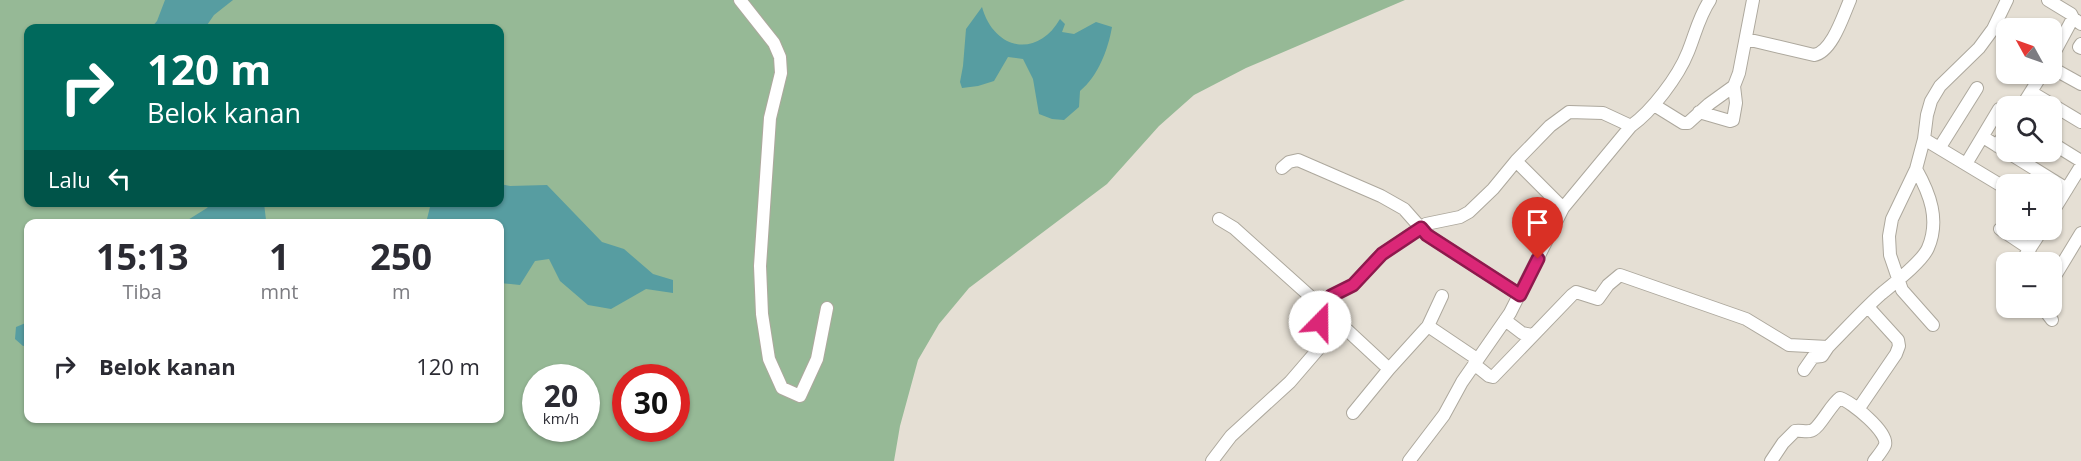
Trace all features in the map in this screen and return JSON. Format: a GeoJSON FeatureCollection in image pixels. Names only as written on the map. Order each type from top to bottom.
{"type":"FeatureCollection","features":[{"type":"Feature","properties":{"kind":"street"},"geometry":{"type":"LineString","coordinates":[[740,0],[774,43],[780,57],[781,73],[770,129],[760,266],[762,304],[769,358],[782,387],[800,396],[817,359],[827,308]]}},
{"type":"Feature","properties":{"kind":"street"},"geometry":{"type":"LineString","coordinates":[[1409,461],[1444,415],[1476,361],[1506,320],[1563,208],[1631,126],[1654,105],[1687,54],[1710,0]]}},
{"type":"Feature","properties":{"kind":"street"},"geometry":{"type":"LineString","coordinates":[[1699,112],[1730,122],[1733,120],[1736,103],[1734,86],[1739,73],[1753,0]]}},
{"type":"Feature","properties":{"kind":"street"},"geometry":{"type":"LineString","coordinates":[[1746,39],[1814,55],[1821,54],[1828,47],[1850,0]]}},
{"type":"Feature","properties":{"kind":"street"},"geometry":{"type":"LineString","coordinates":[[1933,325],[1902,290],[1898,281],[1890,255],[1889,236],[1892,219],[1916,169],[1931,100],[1940,86],[1979,48],[1993,28],[2007,0]]}},
{"type":"Feature","properties":{"kind":"street"},"geometry":{"type":"LineString","coordinates":[[2048,0],[2071,14],[2077,21],[2062,43]]}},
{"type":"Feature","properties":{"kind":"street"},"geometry":{"type":"LineString","coordinates":[[2062,74],[2081,84]]}},
{"type":"Feature","properties":{"kind":"street"},"geometry":{"type":"LineString","coordinates":[[2028,96],[2036,84]]}},
{"type":"Feature","properties":{"kind":"street"},"geometry":{"type":"LineString","coordinates":[[1654,105],[1683,123],[1688,123],[1734,86]]}},
{"type":"Feature","properties":{"kind":"street"},"geometry":{"type":"LineString","coordinates":[[1940,147],[1977,88]]}},
{"type":"Feature","properties":{"kind":"street"},"geometry":{"type":"LineString","coordinates":[[2031,92],[2081,122]]}},
{"type":"Feature","properties":{"kind":"street"},"geometry":{"type":"LineString","coordinates":[[1330,335],[1318,316],[1331,296],[1357,281],[1382,254],[1421,228],[1432,222],[1460,217],[1469,212],[1550,126],[1569,112],[1603,113],[1631,126]]}},
{"type":"Feature","properties":{"kind":"street"},"geometry":{"type":"LineString","coordinates":[[1966,164],[1996,114]]}},
{"type":"Feature","properties":{"kind":"street"},"geometry":{"type":"LineString","coordinates":[[1983,137],[1996,145]]}},
{"type":"Feature","properties":{"kind":"street"},"geometry":{"type":"LineString","coordinates":[[1924,139],[1996,182]]}},
{"type":"Feature","properties":{"kind":"street"},"geometry":{"type":"LineString","coordinates":[[2062,149],[2081,161]]}},
{"type":"Feature","properties":{"kind":"street"},"geometry":{"type":"LineString","coordinates":[[1282,168],[1294,160],[1302,162],[1381,196],[1404,209],[1427,235],[1520,295]]}},
{"type":"Feature","properties":{"kind":"street"},"geometry":{"type":"LineString","coordinates":[[1516,161],[1563,208]]}},
{"type":"Feature","properties":{"kind":"street"},"geometry":{"type":"LineString","coordinates":[[2023,162],[2067,189]]}},
{"type":"Feature","properties":{"kind":"street"},"geometry":{"type":"LineString","coordinates":[[2062,197],[2081,166]]}},
{"type":"Feature","properties":{"kind":"street"},"geometry":{"type":"LineString","coordinates":[[1804,370],[1813,357],[1821,357],[1868,307],[1898,281],[1928,250],[1935,221],[1932,201],[1916,169]]}},
{"type":"Feature","properties":{"kind":"street"},"geometry":{"type":"LineString","coordinates":[[1219,219],[1234,228],[1322,307]]}},
{"type":"Feature","properties":{"kind":"street"},"geometry":{"type":"LineString","coordinates":[[2062,265],[2080,237]]}},
{"type":"Feature","properties":{"kind":"street"},"geometry":{"type":"LineString","coordinates":[[2016,240],[2030,249]]}},
{"type":"Feature","properties":{"kind":"street"},"geometry":{"type":"LineString","coordinates":[[2028,252],[2036,240]]}},
{"type":"Feature","properties":{"kind":"street"},"geometry":{"type":"LineString","coordinates":[[1428,326],[1476,361],[1489,376],[1493,377],[1572,295],[1576,292],[1598,299],[1608,285],[1620,275],[1746,319],[1789,345],[1828,347]]}},
{"type":"Feature","properties":{"kind":"street"},"geometry":{"type":"LineString","coordinates":[[1353,414],[1428,326],[1442,296]]}},
{"type":"Feature","properties":{"kind":"street"},"geometry":{"type":"LineString","coordinates":[[1859,408],[1896,354],[1899,346],[1898,340],[1868,307]]}},
{"type":"Feature","properties":{"kind":"street"},"geometry":{"type":"LineString","coordinates":[[1506,320],[1522,333],[1532,335]]}},
{"type":"Feature","properties":{"kind":"street"},"geometry":{"type":"LineString","coordinates":[[1212,461],[1231,436],[1290,382],[1330,335],[1337,330],[1347,330],[1389,369]]}},
{"type":"Feature","properties":{"kind":"street"},"geometry":{"type":"LineString","coordinates":[[1771,461],[1783,443],[1795,431],[1815,429],[1837,399],[1842,399],[1859,408],[1885,438],[1885,445],[1874,461]]}},
{"type":"Feature","properties":{"kind":"green space"},"geometry":{"type":"Polygon","coordinates":[[[0,0],[1405,0],[1246,68],[1194,95],[1159,126],[1107,184],[969,288],[939,324],[918,360],[900,426],[894,461],[0,461],[0,0]]]}},
{"type":"Feature","properties":{"kind":"water"},"geometry":{"type":"Polygon","coordinates":[[[165,0],[233,0],[214,15],[208,24],[154,24],[165,0]]]}},
{"type":"Feature","properties":{"kind":"water"},"geometry":{"type":"Polygon","coordinates":[[[982,7],[988,22],[996,33],[1017,44],[1028,44],[1040,40],[1051,32],[1060,19],[1065,24],[1062,32],[1074,34],[1096,22],[1112,27],[1101,62],[1092,78],[1080,91],[1079,107],[1064,120],[1052,119],[1039,114],[1033,79],[1023,59],[1008,57],[994,81],[962,88],[960,82],[966,29],[982,7]]]}},
{"type":"Feature","properties":{"kind":"water"},"geometry":{"type":"Polygon","coordinates":[[[504,185],[547,185],[602,242],[624,249],[653,274],[673,280],[673,293],[646,289],[611,309],[588,305],[560,281],[549,259],[535,261],[520,285],[504,283],[504,219],[427,219],[430,207],[504,207],[504,185]]]}},
{"type":"Feature","properties":{"kind":"water"},"geometry":{"type":"Polygon","coordinates":[[[264,207],[266,219],[189,219],[207,208],[264,207]]]}},
{"type":"Feature","properties":{"kind":"water"},"geometry":{"type":"Polygon","coordinates":[[[24,324],[24,346],[15,339],[16,327],[24,324]]]}},
{"type":"Feature","properties":{"kind":"route"},"geometry":{"type":"LineString","coordinates":[[1320,322],[1319,312],[1331,296],[1353,285],[1382,254],[1421,228],[1427,235],[1520,295],[1538,259]]}}]}
